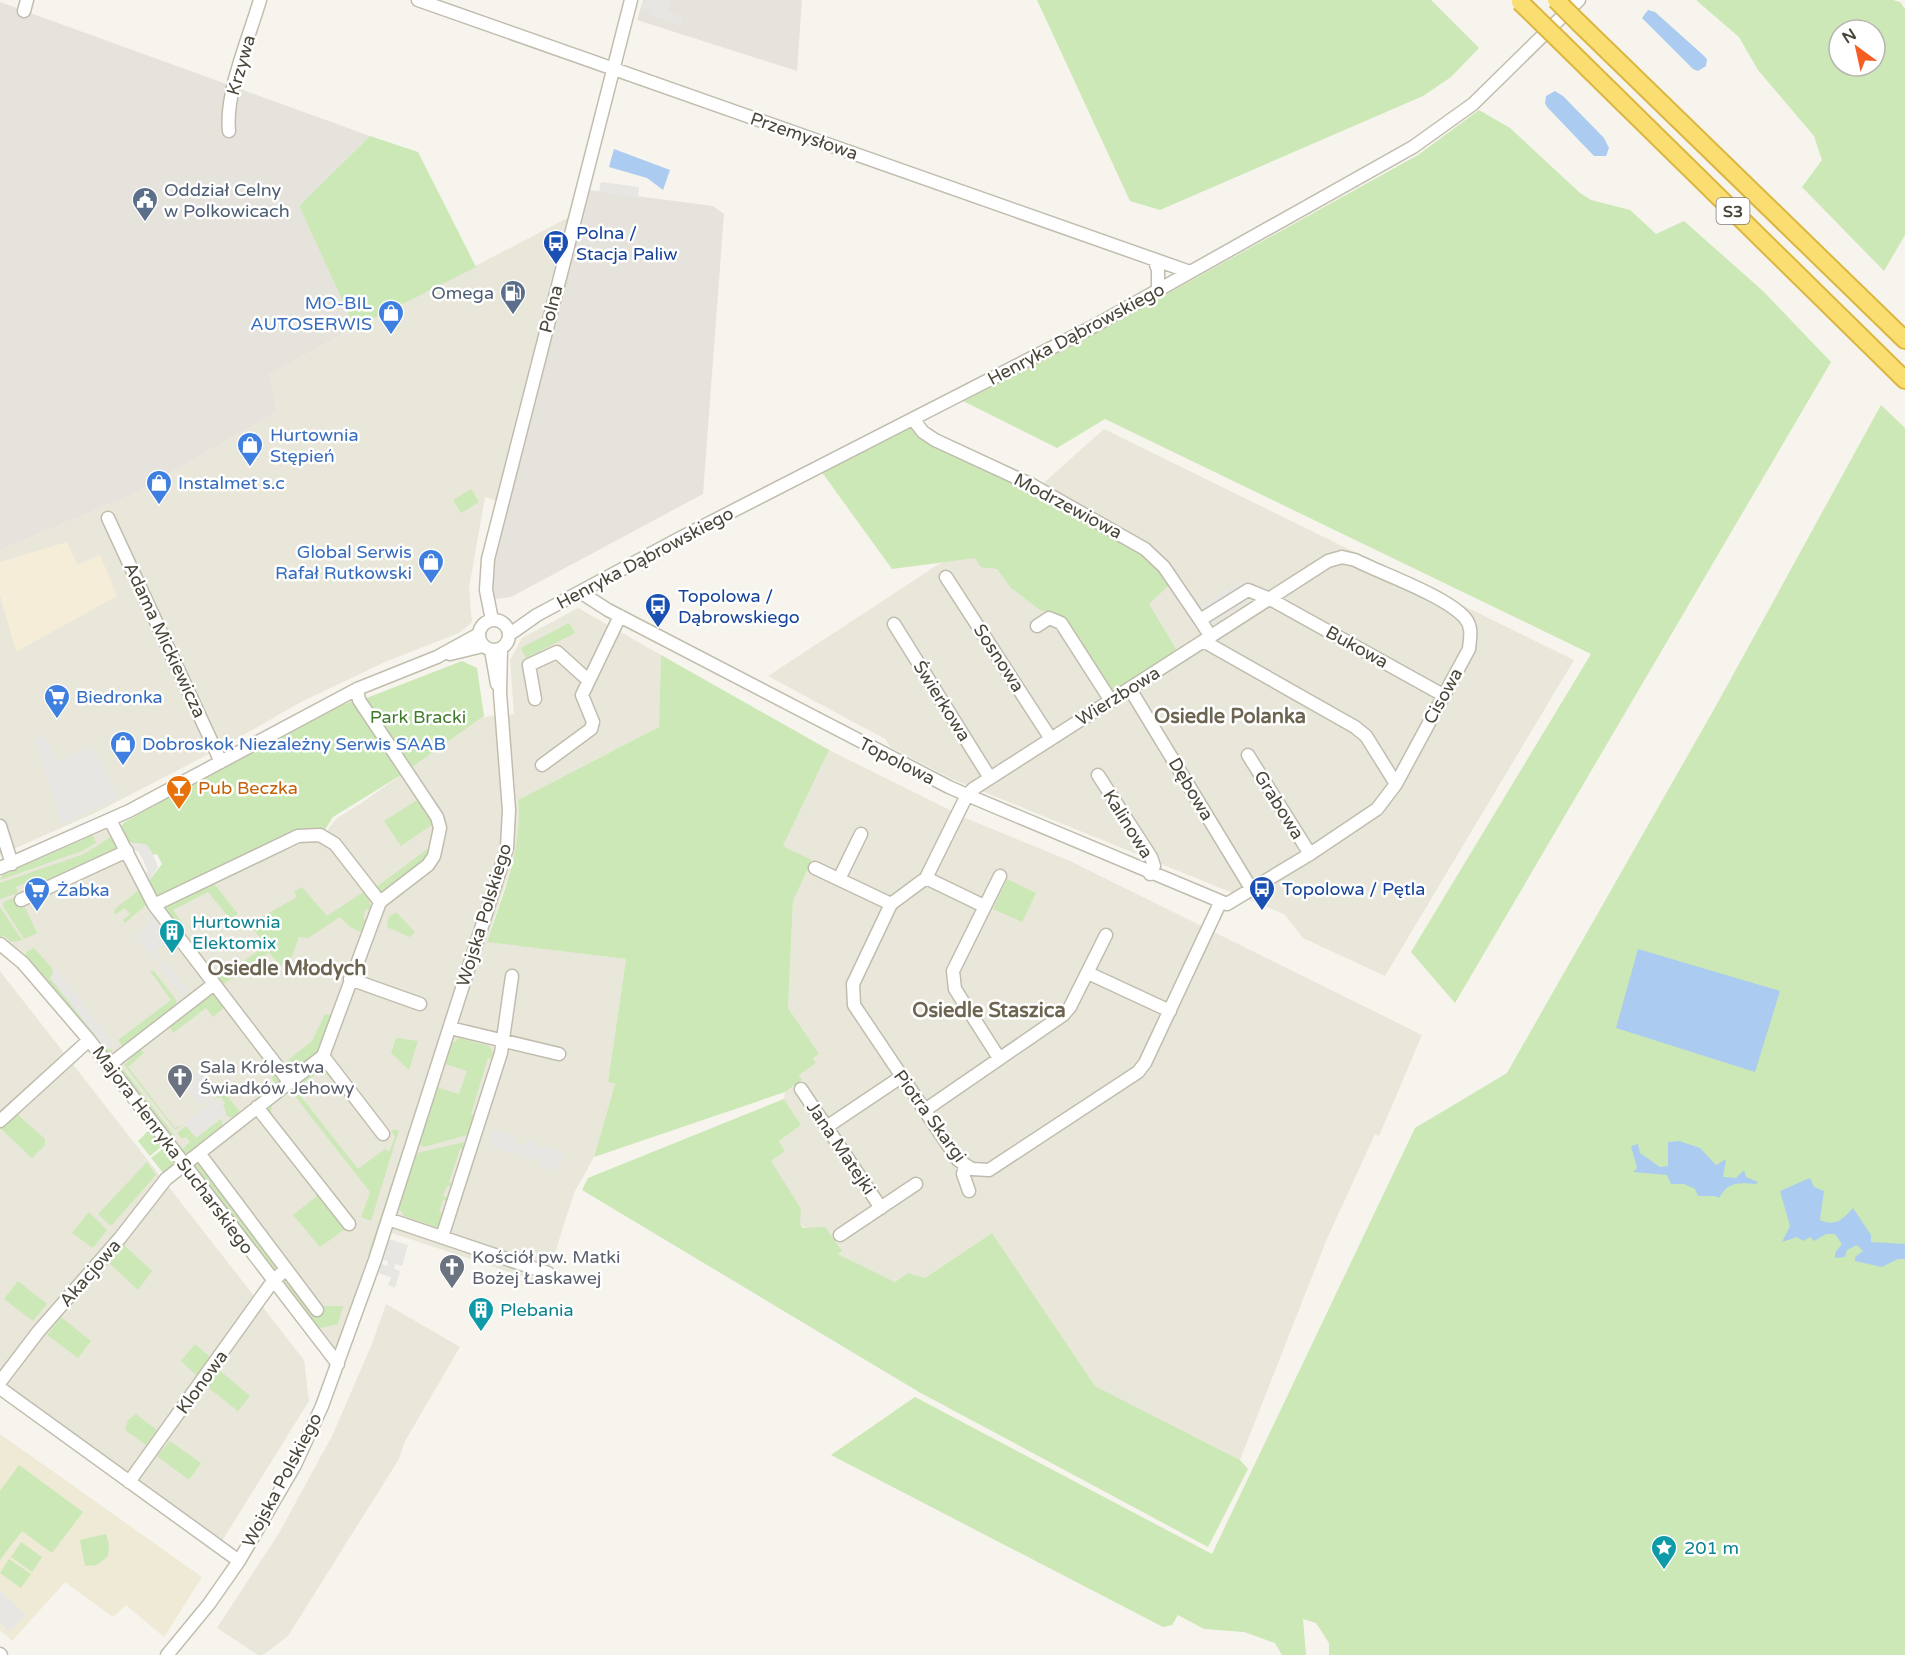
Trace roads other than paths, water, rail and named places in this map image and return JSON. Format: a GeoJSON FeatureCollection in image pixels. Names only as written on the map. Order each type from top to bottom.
{"type":"FeatureCollection","features":[{"type":"Feature","properties":{"kind":"highway","name":"S3"},"geometry":{"type":"LineString","coordinates":[[1556,0],[1905,340]]}},
{"type":"Feature","properties":{"kind":"highway","name":"S3"},"geometry":{"type":"LineString","coordinates":[[1519,1],[1905,380]]}},
{"type":"Feature","properties":{"kind":"street","name":"Krzywa"},"geometry":{"type":"LineString","coordinates":[[229,131],[227,117],[232,94],[260,0]]}},
{"type":"Feature","properties":{"kind":"street","name":"Przemysłowa"},"geometry":{"type":"LineString","coordinates":[[417,0],[1190,272]]}},
{"type":"Feature","properties":{"kind":"street","name":"Polna"},"geometry":{"type":"LineString","coordinates":[[492,620],[486,590],[488,559],[631,0]]}},
{"type":"Feature","properties":{"kind":"street","name":"Henryka Dąbrowskiego"},"geometry":{"type":"LineString","coordinates":[[508,629],[786,483],[1096,325],[1413,147],[1447,125],[1492,86],[1579,0]]}},
{"type":"Feature","properties":{"kind":"street"},"geometry":{"type":"LineString","coordinates":[[1154,259],[1158,270],[1158,290]]}},
{"type":"Feature","properties":{"kind":"street","name":"Modrzewiowa"},"geometry":{"type":"LineString","coordinates":[[913,419],[922,432],[935,440],[1032,485],[1145,549],[1164,567],[1200,620],[1208,639]]}},
{"type":"Feature","properties":{"kind":"street","name":"Adama Mickiewicza"},"geometry":{"type":"LineString","coordinates":[[108,518],[221,762]]}},
{"type":"Feature","properties":{"kind":"street","name":"Cisowa"},"geometry":{"type":"LineString","coordinates":[[1223,904],[1252,891],[1377,809],[1396,784],[1469,649],[1471,631],[1467,619],[1450,605],[1355,560],[1342,557],[1328,561],[1270,599]]}},
{"type":"Feature","properties":{"kind":"street","name":"Sosnowa"},"geometry":{"type":"LineString","coordinates":[[946,578],[1051,739]]}},
{"type":"Feature","properties":{"kind":"street","name":"Bukowa"},"geometry":{"type":"LineString","coordinates":[[1200,620],[1248,590],[1270,599],[1443,695]]}},
{"type":"Feature","properties":{"kind":"street","name":"Topolowa"},"geometry":{"type":"LineString","coordinates":[[580,592],[620,616],[859,742],[967,795],[1223,904]]}},
{"type":"Feature","properties":{"kind":"street","name":"Wierzbowa"},"geometry":{"type":"LineString","coordinates":[[967,795],[990,777],[1270,599]]}},
{"type":"Feature","properties":{"kind":"street"},"geometry":{"type":"LineString","coordinates":[[542,765],[591,729],[593,722],[582,695],[620,616]]}},
{"type":"Feature","properties":{"kind":"street"},"geometry":{"type":"LineString","coordinates":[[1037,626],[1049,618],[1061,623],[1111,701]]}},
{"type":"Feature","properties":{"kind":"street"},"geometry":{"type":"LineString","coordinates":[[0,826],[4,867],[110,820],[357,689],[437,657],[508,643],[508,629],[492,620],[483,625],[489,645]]}},
{"type":"Feature","properties":{"kind":"street","name":"Świerkowa"},"geometry":{"type":"LineString","coordinates":[[894,624],[990,777]]}},
{"type":"Feature","properties":{"kind":"street"},"geometry":{"type":"LineString","coordinates":[[1208,639],[1355,727],[1366,736],[1396,784]]}},
{"type":"Feature","properties":{"kind":"street","name":"Wojska Polskiego"},"geometry":{"type":"LineString","coordinates":[[167,1655],[209,1604],[238,1562],[295,1465],[338,1364],[450,1028],[507,848],[510,810],[500,693],[489,645]]}},
{"type":"Feature","properties":{"kind":"street"},"geometry":{"type":"LineString","coordinates":[[535,699],[529,665],[557,651],[588,680]]}},
{"type":"Feature","properties":{"kind":"street"},"geometry":{"type":"LineString","coordinates":[[357,689],[359,700],[437,817],[440,828],[438,844],[428,865],[380,902],[323,1056],[383,1134]]}},
{"type":"Feature","properties":{"kind":"street","name":"Dębowa"},"geometry":{"type":"LineString","coordinates":[[1130,689],[1252,891]]}},
{"type":"Feature","properties":{"kind":"street","name":"Grabowa"},"geometry":{"type":"LineString","coordinates":[[1248,755],[1310,854]]}},
{"type":"Feature","properties":{"kind":"street","name":"Kalinowa"},"geometry":{"type":"LineString","coordinates":[[1098,775],[1151,857],[1154,866],[1150,874]]}},
{"type":"Feature","properties":{"kind":"street","name":"Piotra Skargi"},"geometry":{"type":"LineString","coordinates":[[967,795],[926,878],[891,904],[853,984],[854,1005],[958,1160],[965,1166],[978,1170],[993,1169],[1138,1072],[1223,904]]}},
{"type":"Feature","properties":{"kind":"street"},"geometry":{"type":"LineString","coordinates":[[110,820],[154,905],[290,1083]]}},
{"type":"Feature","properties":{"kind":"street"},"geometry":{"type":"LineString","coordinates":[[839,879],[861,834]]}},
{"type":"Feature","properties":{"kind":"street"},"geometry":{"type":"LineString","coordinates":[[154,905],[298,837],[320,835],[335,844],[380,902]]}},
{"type":"Feature","properties":{"kind":"street"},"geometry":{"type":"LineString","coordinates":[[21,900],[127,851]]}},
{"type":"Feature","properties":{"kind":"street"},"geometry":{"type":"LineString","coordinates":[[814,868],[891,904]]}},
{"type":"Feature","properties":{"kind":"street"},"geometry":{"type":"LineString","coordinates":[[999,1058],[955,989],[953,970],[1000,876]]}},
{"type":"Feature","properties":{"kind":"street"},"geometry":{"type":"LineString","coordinates":[[926,878],[984,906]]}},
{"type":"Feature","properties":{"kind":"street"},"geometry":{"type":"LineString","coordinates":[[925,1110],[1063,1015],[1070,1007],[1106,935]]}},
{"type":"Feature","properties":{"kind":"street","name":"Majora Henryka Sucharskiego"},"geometry":{"type":"LineString","coordinates":[[1,947],[23,963],[89,1040],[338,1364]]}},
{"type":"Feature","properties":{"kind":"street"},"geometry":{"type":"LineString","coordinates":[[1088,973],[1170,1011]]}},
{"type":"Feature","properties":{"kind":"street"},"geometry":{"type":"LineString","coordinates":[[442,1237],[500,1057],[512,976]]}},
{"type":"Feature","properties":{"kind":"street"},"geometry":{"type":"LineString","coordinates":[[350,979],[420,1004]]}},
{"type":"Feature","properties":{"kind":"street"},"geometry":{"type":"LineString","coordinates":[[108,1066],[214,984]]}},
{"type":"Feature","properties":{"kind":"street"},"geometry":{"type":"LineString","coordinates":[[450,1028],[559,1054]]}},
{"type":"Feature","properties":{"kind":"street"},"geometry":{"type":"LineString","coordinates":[[0,1121],[89,1040]]}},
{"type":"Feature","properties":{"kind":"street","name":"Akacjowa"},"geometry":{"type":"LineString","coordinates":[[0,1382],[38,1332],[120,1238],[166,1179],[323,1056]]}},
{"type":"Feature","properties":{"kind":"street"},"geometry":{"type":"LineString","coordinates":[[828,1126],[901,1077]]}},
{"type":"Feature","properties":{"kind":"street","name":"Jana Matejki"},"geometry":{"type":"LineString","coordinates":[[801,1089],[881,1208]]}},
{"type":"Feature","properties":{"kind":"street"},"geometry":{"type":"LineString","coordinates":[[257,1107],[349,1224]]}},
{"type":"Feature","properties":{"kind":"street"},"geometry":{"type":"LineString","coordinates":[[199,1153],[316,1310]]}},
{"type":"Feature","properties":{"kind":"street"},"geometry":{"type":"LineString","coordinates":[[965,1166],[963,1174],[969,1191]]}},
{"type":"Feature","properties":{"kind":"street"},"geometry":{"type":"LineString","coordinates":[[840,1235],[916,1184]]}},
{"type":"Feature","properties":{"kind":"street"},"geometry":{"type":"LineString","coordinates":[[388,1219],[548,1273]]}},
{"type":"Feature","properties":{"kind":"street","name":"Klonowa"},"geometry":{"type":"LineString","coordinates":[[129,1482],[273,1281],[285,1270]]}},
{"type":"Feature","properties":{"kind":"street"},"geometry":{"type":"LineString","coordinates":[[0,1388],[238,1562]]}},
{"type":"Feature","properties":{"kind":"water"},"geometry":{"type":"Polygon","coordinates":[[[1648,10],[1655,12],[1702,54],[1707,59],[1706,66],[1698,71],[1693,69],[1642,18],[1648,10]]]}},
{"type":"Feature","properties":{"kind":"water"},"geometry":{"type":"Polygon","coordinates":[[[1555,91],[1563,96],[1604,138],[1609,148],[1606,156],[1594,156],[1547,107],[1546,96],[1555,91]]]}},
{"type":"Feature","properties":{"kind":"water"},"geometry":{"type":"Polygon","coordinates":[[[614,149],[670,170],[663,190],[647,178],[609,167],[614,149]]]}},
{"type":"Feature","properties":{"kind":"water"},"geometry":{"type":"Polygon","coordinates":[[[1638,949],[1780,991],[1755,1072],[1616,1028],[1638,949]]]}},
{"type":"Feature","properties":{"kind":"water"},"geometry":{"type":"Polygon","coordinates":[[[1679,1141],[1700,1148],[1716,1165],[1726,1159],[1723,1177],[1736,1178],[1744,1170],[1746,1177],[1758,1182],[1730,1186],[1719,1198],[1698,1196],[1695,1189],[1684,1184],[1671,1184],[1667,1175],[1633,1172],[1637,1168],[1631,1146],[1638,1144],[1640,1153],[1660,1167],[1668,1166],[1668,1142],[1679,1141]]]}},
{"type":"Feature","properties":{"kind":"water"},"geometry":{"type":"Polygon","coordinates":[[[1810,1178],[1814,1187],[1824,1191],[1820,1220],[1835,1222],[1853,1208],[1871,1235],[1871,1242],[1905,1244],[1905,1259],[1898,1259],[1882,1267],[1855,1261],[1855,1257],[1863,1251],[1857,1245],[1847,1250],[1845,1257],[1835,1258],[1835,1253],[1842,1244],[1835,1234],[1826,1234],[1814,1241],[1810,1237],[1803,1241],[1797,1237],[1782,1242],[1790,1226],[1780,1191],[1810,1178]]]}},
{"type":"Feature","properties":{"kind":"place","name":"Oddział Celny w Polkowicach"},"geometry":{"type":"Point","coordinates":[145,223]}},
{"type":"Feature","properties":{"kind":"place","name":"Polna / Stacja Paliw"},"geometry":{"type":"Point","coordinates":[556,266]}},
{"type":"Feature","properties":{"kind":"place","name":"Omega"},"geometry":{"type":"Point","coordinates":[513,316]}},
{"type":"Feature","properties":{"kind":"place","name":"MO-BIL AUTOSERWIS"},"geometry":{"type":"Point","coordinates":[391,336]}},
{"type":"Feature","properties":{"kind":"place","name":"Hurtownia Stępień"},"geometry":{"type":"Point","coordinates":[250,468]}},
{"type":"Feature","properties":{"kind":"place","name":"Instalmet s.c"},"geometry":{"type":"Point","coordinates":[159,506]}},
{"type":"Feature","properties":{"kind":"place","name":"Global Serwis Rafał Rutkowski"},"geometry":{"type":"Point","coordinates":[431,585]}},
{"type":"Feature","properties":{"kind":"place","name":"Topolowa / Dąbrowskiego"},"geometry":{"type":"Point","coordinates":[658,629]}},
{"type":"Feature","properties":{"kind":"place","name":"Biedronka"},"geometry":{"type":"Point","coordinates":[57,720]}},
{"type":"Feature","properties":{"kind":"place","name":"Dobroskok Niezależny Serwis SAAB"},"geometry":{"type":"Point","coordinates":[123,767]}},
{"type":"Feature","properties":{"kind":"place","name":"Pub Beczka"},"geometry":{"type":"Point","coordinates":[179,811]}},
{"type":"Feature","properties":{"kind":"place","name":"Topolowa / Pętla"},"geometry":{"type":"Point","coordinates":[1262,912]}},
{"type":"Feature","properties":{"kind":"place","name":"Żabka"},"geometry":{"type":"Point","coordinates":[37,913]}},
{"type":"Feature","properties":{"kind":"place","name":"Hurtownia Elektomix"},"geometry":{"type":"Point","coordinates":[172,955]}},
{"type":"Feature","properties":{"kind":"place","name":"Sala Królestwa Świadków Jehowy"},"geometry":{"type":"Point","coordinates":[180,1100]}},
{"type":"Feature","properties":{"kind":"place","name":"Kościół pw. Matki Bożej Łaskawej"},"geometry":{"type":"Point","coordinates":[452,1290]}},
{"type":"Feature","properties":{"kind":"place","name":"Plebania"},"geometry":{"type":"Point","coordinates":[481,1333]}},
{"type":"Feature","properties":{"kind":"place","name":"201 m"},"geometry":{"type":"Point","coordinates":[1664,1571]}},
{"type":"Feature","properties":{"kind":"district","name":"Osiedle Polanka"},"geometry":{"type":"Point","coordinates":[1230,716]}},
{"type":"Feature","properties":{"kind":"district","name":"Osiedle Młodych"},"geometry":{"type":"Point","coordinates":[287,968]}},
{"type":"Feature","properties":{"kind":"district","name":"Osiedle Staszica"},"geometry":{"type":"Point","coordinates":[989,1010]}},
{"type":"Feature","properties":{"kind":"park label","name":"Park Bracki"},"geometry":{"type":"Point","coordinates":[418,717]}}]}
